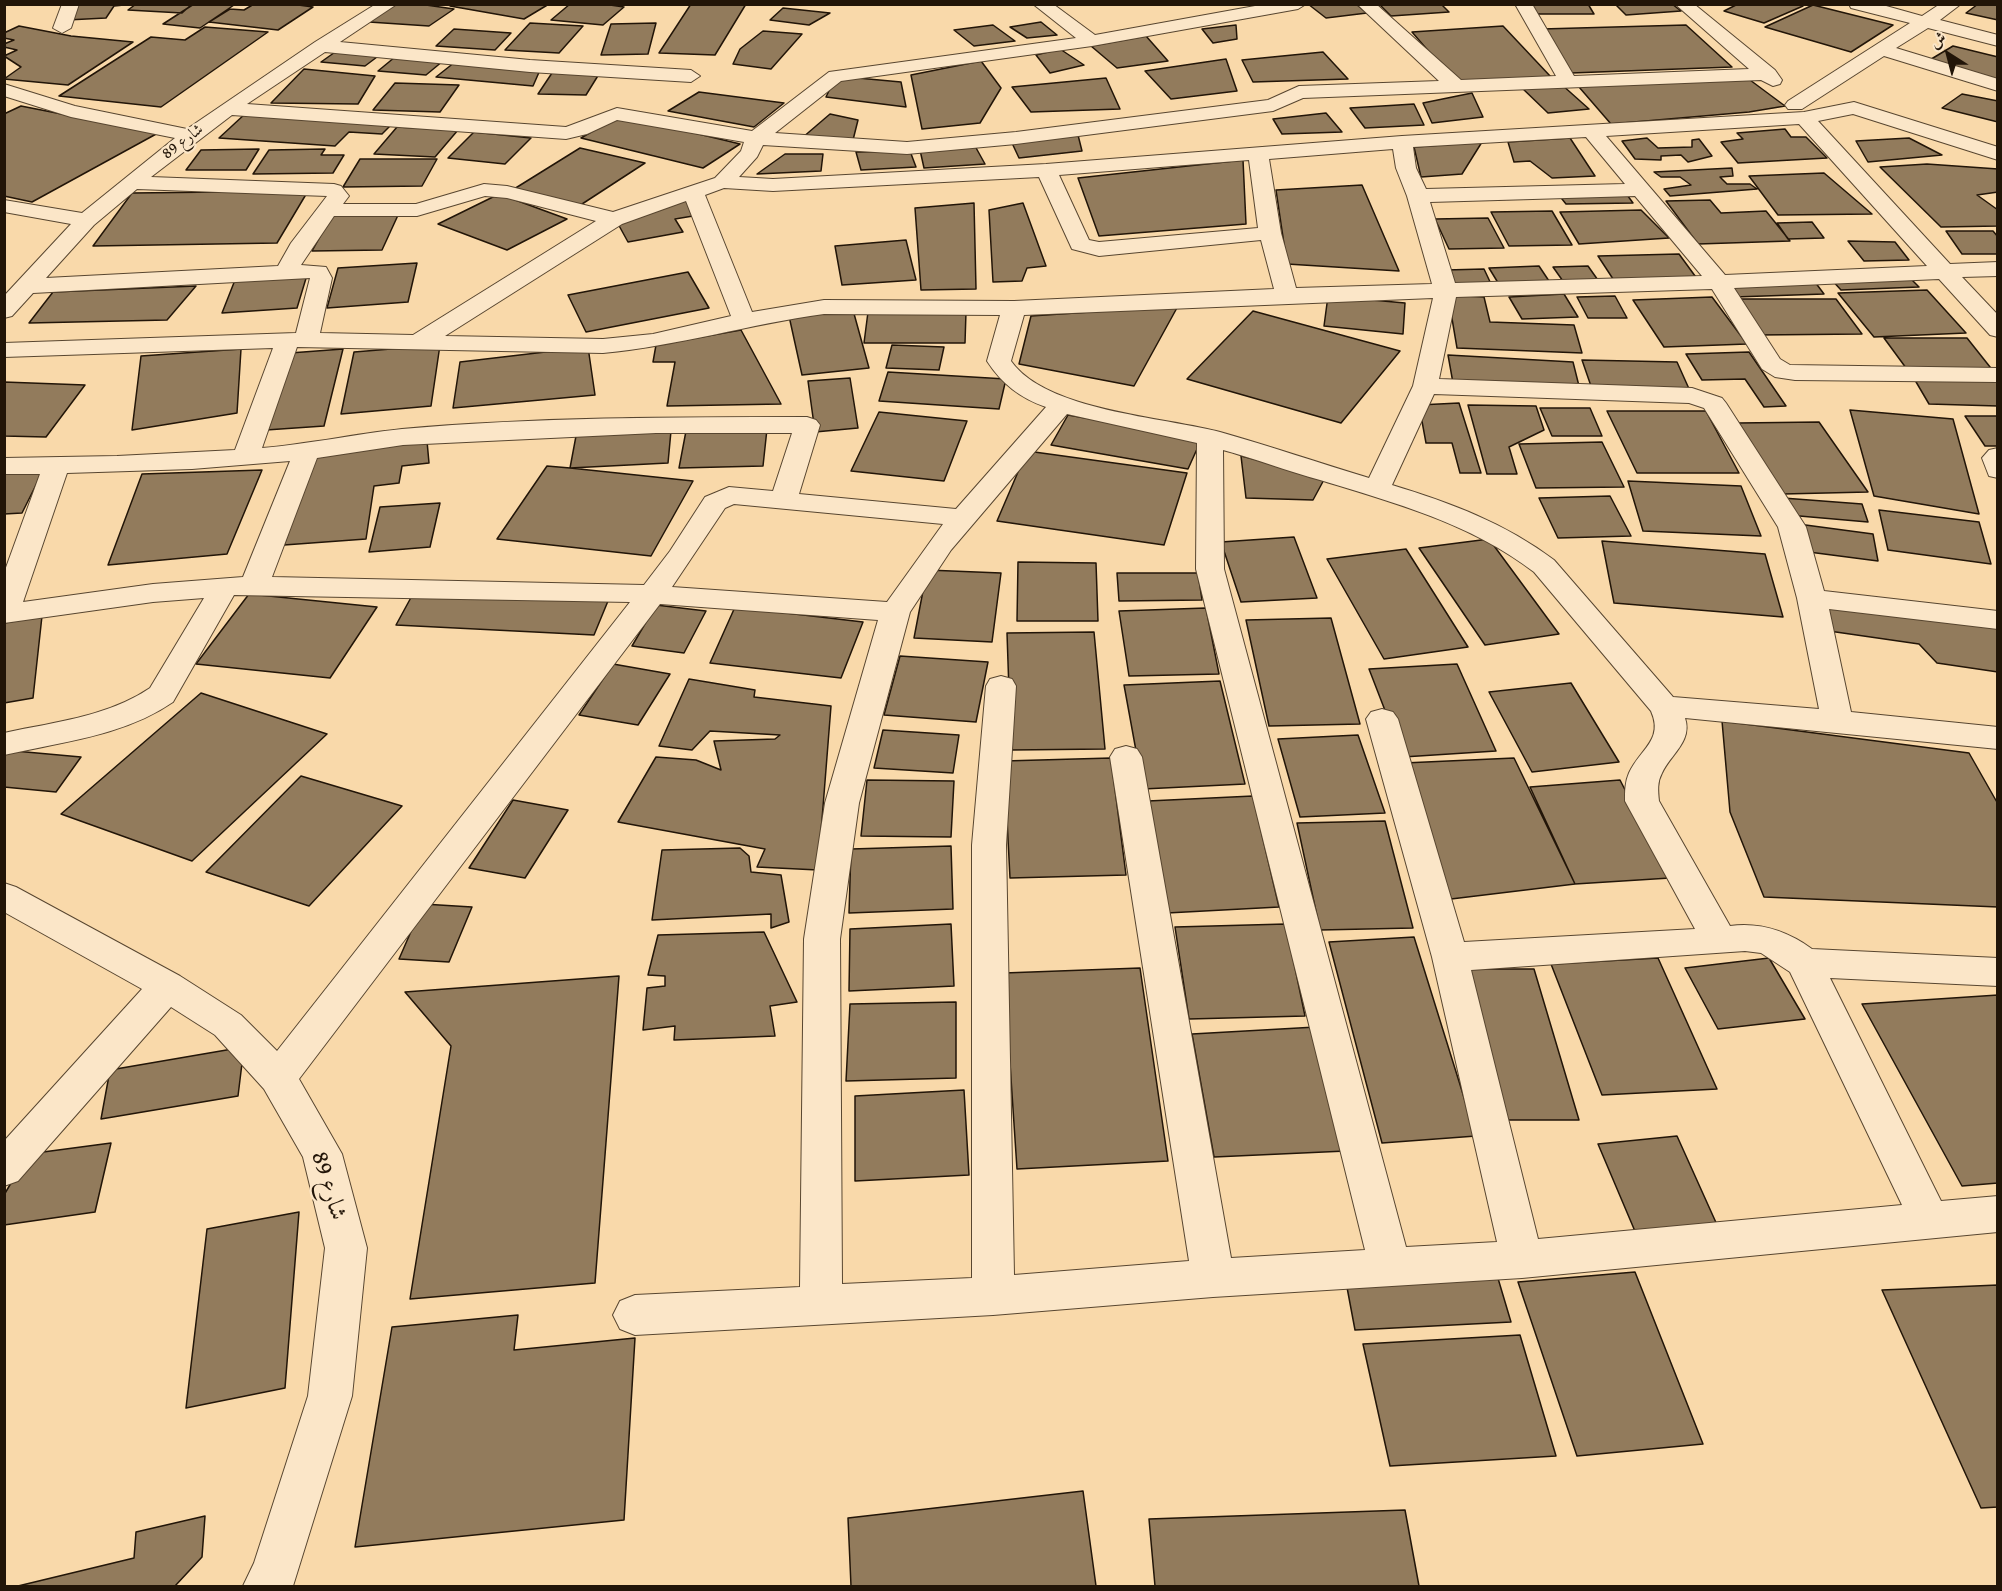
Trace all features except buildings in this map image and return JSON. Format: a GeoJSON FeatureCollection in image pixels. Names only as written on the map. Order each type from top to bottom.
{"type":"FeatureCollection","features":[{"type":"Feature","properties":{"kind":"street"},"geometry":{"type":"LineString","coordinates":[[62,28],[71,4]]}},
{"type":"Feature","properties":{"kind":"street","name":"شارع 89"},"geometry":{"type":"LineString","coordinates":[[4,312],[86,220],[193,136],[201,127],[321,46],[389,4]]}},
{"type":"Feature","properties":{"kind":"street"},"geometry":{"type":"LineString","coordinates":[[1041,4],[1092,41]]}},
{"type":"Feature","properties":{"kind":"street"},"geometry":{"type":"LineString","coordinates":[[722,182],[750,153],[756,138],[836,76],[1092,41],[1298,4]]}},
{"type":"Feature","properties":{"kind":"street"},"geometry":{"type":"LineString","coordinates":[[1365,4],[1454,84]]}},
{"type":"Feature","properties":{"kind":"street"},"geometry":{"type":"LineString","coordinates":[[1523,4],[1567,80]]}},
{"type":"Feature","properties":{"kind":"street"},"geometry":{"type":"LineString","coordinates":[[1683,4],[1768,74],[1799,112],[1998,330]]}},
{"type":"Feature","properties":{"kind":"street"},"geometry":{"type":"LineString","coordinates":[[1857,4],[1998,41]]}},
{"type":"Feature","properties":{"kind":"street"},"geometry":{"type":"LineString","coordinates":[[1799,112],[1882,50],[1953,4]]}},
{"type":"Feature","properties":{"kind":"street"},"geometry":{"type":"LineString","coordinates":[[321,46],[530,66],[691,76]]}},
{"type":"Feature","properties":{"kind":"street"},"geometry":{"type":"LineString","coordinates":[[1882,50],[1998,85]]}},
{"type":"Feature","properties":{"kind":"street"},"geometry":{"type":"LineString","coordinates":[[230,109],[566,133],[584,130],[608,116],[617,114],[756,138],[907,148],[951,145],[1273,105],[1299,92],[1454,84],[1768,74]]}},
{"type":"Feature","properties":{"kind":"street"},"geometry":{"type":"LineString","coordinates":[[4,90],[29,100],[193,136]]}},
{"type":"Feature","properties":{"kind":"street"},"geometry":{"type":"LineString","coordinates":[[4,112],[29,100]]}},
{"type":"Feature","properties":{"kind":"street"},"geometry":{"type":"LineString","coordinates":[[420,341],[614,219],[722,182],[773,185],[1046,170],[1402,142],[1592,132],[1854,108],[1998,154]]}},
{"type":"Feature","properties":{"kind":"street"},"geometry":{"type":"LineString","coordinates":[[1592,132],[1719,282],[1771,364],[1784,372],[1998,375]]}},
{"type":"Feature","properties":{"kind":"street"},"geometry":{"type":"LineString","coordinates":[[1377,489],[1425,386],[1446,291],[1418,196],[1406,168],[1402,142]]}},
{"type":"Feature","properties":{"kind":"street"},"geometry":{"type":"LineString","coordinates":[[1258,153],[1270,233],[1287,296]]}},
{"type":"Feature","properties":{"kind":"street"},"geometry":{"type":"LineString","coordinates":[[1046,170],[1080,244],[1085,247],[1100,249],[1270,233]]}},
{"type":"Feature","properties":{"kind":"street"},"geometry":{"type":"LineString","coordinates":[[131,183],[334,190],[338,196],[298,248],[286,272]]}},
{"type":"Feature","properties":{"kind":"street"},"geometry":{"type":"LineString","coordinates":[[327,210],[417,210],[484,190],[507,192],[614,219]]}},
{"type":"Feature","properties":{"kind":"street"},"geometry":{"type":"LineString","coordinates":[[1418,196],[1641,190]]}},
{"type":"Feature","properties":{"kind":"street"},"geometry":{"type":"LineString","coordinates":[[693,192],[744,320]]}},
{"type":"Feature","properties":{"kind":"street"},"geometry":{"type":"LineString","coordinates":[[4,206],[86,220]]}},
{"type":"Feature","properties":{"kind":"street"},"geometry":{"type":"LineString","coordinates":[[4,350],[297,340],[420,341],[477,346],[603,346],[653,341],[744,320],[824,307],[1014,308],[1287,296],[1719,282],[1998,269]]}},
{"type":"Feature","properties":{"kind":"street"},"geometry":{"type":"LineString","coordinates":[[26,286],[312,271],[321,275],[297,340],[246,457]]}},
{"type":"Feature","properties":{"kind":"street"},"geometry":{"type":"LineString","coordinates":[[1014,308],[999,361],[1010,376],[1035,393],[1062,404],[1210,438],[1377,489],[1490,530],[1522,547],[1544,566],[1664,707],[1671,722],[1671,733],[1644,773],[1641,788],[1642,801],[1720,941]]}},
{"type":"Feature","properties":{"kind":"street"},"geometry":{"type":"LineString","coordinates":[[1425,386],[1692,396],[1713,403],[1792,527],[1812,598],[1838,723]]}},
{"type":"Feature","properties":{"kind":"street"},"geometry":{"type":"LineString","coordinates":[[821,1304],[822,939],[842,803],[895,612],[940,545],[1062,404]]}},
{"type":"Feature","properties":{"kind":"street"},"geometry":{"type":"LineString","coordinates":[[4,466],[56,466],[246,457],[401,438],[573,428],[678,424],[807,425],[784,499]]}},
{"type":"Feature","properties":{"kind":"street"},"geometry":{"type":"LineString","coordinates":[[1210,438],[1210,569],[1390,1268]]}},
{"type":"Feature","properties":{"kind":"street"},"geometry":{"type":"LineString","coordinates":[[4,744],[128,715],[150,706],[162,695],[240,586],[307,451]]}},
{"type":"Feature","properties":{"kind":"street"},"geometry":{"type":"LineString","coordinates":[[1998,456],[1995,458],[1998,470]]}},
{"type":"Feature","properties":{"kind":"street"},"geometry":{"type":"LineString","coordinates":[[56,466],[5,614],[153,593],[240,586],[649,594],[895,612]]}},
{"type":"Feature","properties":{"kind":"street"},"geometry":{"type":"LineString","coordinates":[[278,1078],[649,594],[682,555],[715,502],[729,495],[964,518]]}},
{"type":"Feature","properties":{"kind":"street"},"geometry":{"type":"LineString","coordinates":[[1812,598],[1998,621]]}},
{"type":"Feature","properties":{"kind":"street"},"geometry":{"type":"LineString","coordinates":[[993,1296],[989,845],[1001,686]]}},
{"type":"Feature","properties":{"kind":"street"},"geometry":{"type":"LineString","coordinates":[[1664,707],[1735,711],[1998,738]]}},
{"type":"Feature","properties":{"kind":"street"},"geometry":{"type":"LineString","coordinates":[[1382,719],[1450,957],[1521,1259]]}},
{"type":"Feature","properties":{"kind":"street"},"geometry":{"type":"LineString","coordinates":[[1126,757],[1213,1278]]}},
{"type":"Feature","properties":{"kind":"street","name":"شارع 89"},"geometry":{"type":"LineString","coordinates":[[8,903],[168,986],[228,1025],[278,1078],[322,1154],[346,1248],[330,1396],[274,1574],[267,1587]]}},
{"type":"Feature","properties":{"kind":"street"},"geometry":{"type":"LineString","coordinates":[[1450,957],[1720,941],[1751,936],[1768,939],[1804,963],[1929,1219]]}},
{"type":"Feature","properties":{"kind":"street"},"geometry":{"type":"LineString","coordinates":[[1804,963],[1998,972]]}},
{"type":"Feature","properties":{"kind":"street"},"geometry":{"type":"LineString","coordinates":[[4,1169],[168,986]]}},
{"type":"Feature","properties":{"kind":"street"},"geometry":{"type":"LineString","coordinates":[[635,1315],[993,1296],[1213,1278],[1521,1259],[1998,1214]]}}]}
